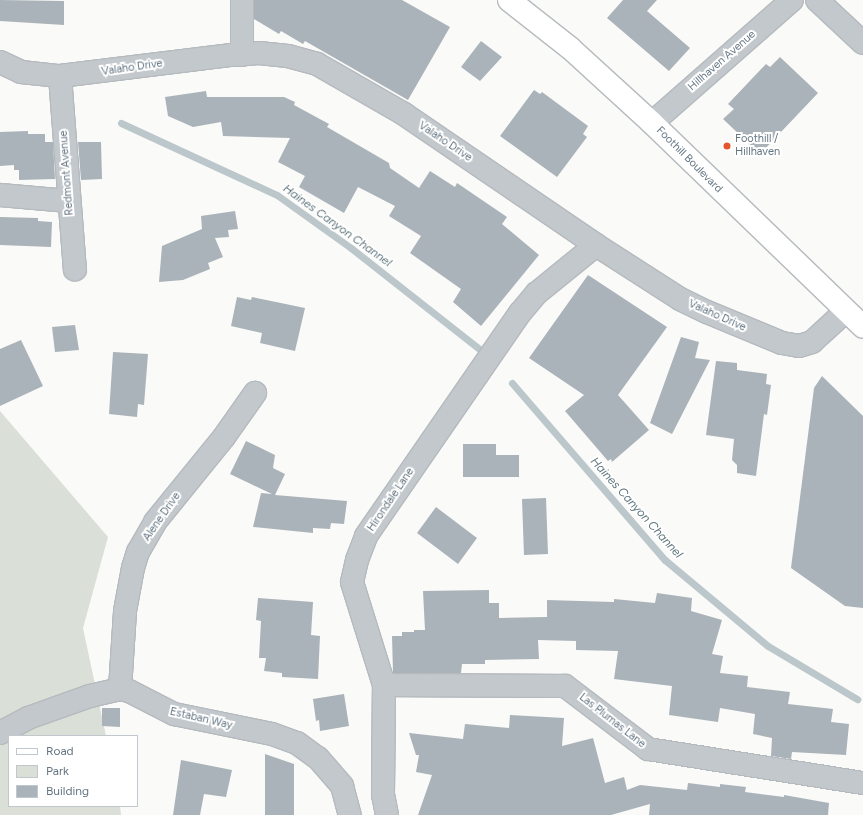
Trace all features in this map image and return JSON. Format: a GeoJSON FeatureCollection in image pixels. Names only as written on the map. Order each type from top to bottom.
{"type":"FeatureCollection","features":[{"type":"Feature","properties":{"kind":"main road","name":"Foothill Boulevard"},"geometry":{"type":"LineString","coordinates":[[509,0],[565,44],[652,123],[863,327]]}},
{"type":"Feature","properties":{"kind":"street"},"geometry":{"type":"LineString","coordinates":[[242,0],[242,55]]}},
{"type":"Feature","properties":{"kind":"street","name":"Hillhaven Avenue"},"geometry":{"type":"LineString","coordinates":[[652,123],[792,0]]}},
{"type":"Feature","properties":{"kind":"street"},"geometry":{"type":"LineString","coordinates":[[818,0],[863,43]]}},
{"type":"Feature","properties":{"kind":"street","name":"Valaho Drive"},"geometry":{"type":"LineString","coordinates":[[0,62],[21,72],[60,76],[242,55],[288,56],[317,64],[404,114],[596,245],[680,299],[792,346],[812,342],[846,311]]}},
{"type":"Feature","properties":{"kind":"street","name":"Redmont Avenue"},"geometry":{"type":"LineString","coordinates":[[60,76],[68,201],[75,269]]}},
{"type":"Feature","properties":{"kind":"street"},"geometry":{"type":"LineString","coordinates":[[0,196],[68,201]]}},
{"type":"Feature","properties":{"kind":"street","name":"Hirondale Lane"},"geometry":{"type":"LineString","coordinates":[[387,815],[383,795],[384,685],[352,582],[357,560],[366,536],[520,313],[537,293],[596,245]]}},
{"type":"Feature","properties":{"kind":"street","name":"Alene Drive"},"geometry":{"type":"LineString","coordinates":[[120,689],[125,611],[133,568],[138,552],[155,522],[224,437],[255,393]]}},
{"type":"Feature","properties":{"kind":"street","name":"Las Plumas Lane"},"geometry":{"type":"LineString","coordinates":[[384,685],[565,686],[648,749],[863,783]]}},
{"type":"Feature","properties":{"kind":"street","name":"Estaban Way"},"geometry":{"type":"LineString","coordinates":[[0,733],[28,718],[97,694],[120,689],[138,694],[174,714],[272,734],[298,743],[318,758],[342,786],[350,815]]}},
{"type":"Feature","properties":{"kind":"green space"},"geometry":{"type":"Polygon","coordinates":[[[0,411],[108,537],[83,628],[106,735],[8,735],[8,807],[120,807],[121,815],[0,815],[0,411]]]}},
{"type":"Feature","properties":{"kind":"building"},"geometry":{"type":"Polygon","coordinates":[[[0,0],[64,1],[64,25],[0,21],[0,0]]]}},
{"type":"Feature","properties":{"kind":"building"},"geometry":{"type":"Polygon","coordinates":[[[254,0],[402,0],[450,27],[408,100],[305,41],[303,44],[281,31],[279,34],[254,19],[254,0]]]}},
{"type":"Feature","properties":{"kind":"building"},"geometry":{"type":"Polygon","coordinates":[[[623,0],[657,0],[647,11],[690,48],[669,71],[607,18],[623,0]]]}},
{"type":"Feature","properties":{"kind":"building"},"geometry":{"type":"Polygon","coordinates":[[[481,41],[502,57],[480,81],[461,67],[481,41]]]}},
{"type":"Feature","properties":{"kind":"building"},"geometry":{"type":"Polygon","coordinates":[[[780,57],[818,93],[760,154],[723,119],[734,109],[728,104],[766,64],[770,67],[780,57]]]}},
{"type":"Feature","properties":{"kind":"building"},"geometry":{"type":"Polygon","coordinates":[[[534,90],[540,94],[542,92],[588,126],[583,134],[587,137],[557,177],[500,136],[534,90]]]}},
{"type":"Feature","properties":{"kind":"building"},"geometry":{"type":"Polygon","coordinates":[[[206,91],[207,97],[284,97],[295,102],[294,105],[329,124],[327,127],[389,163],[390,168],[419,188],[430,171],[455,187],[457,183],[507,217],[502,224],[539,255],[481,326],[453,302],[461,289],[410,253],[421,236],[389,216],[395,206],[358,187],[344,213],[299,187],[305,176],[278,162],[290,138],[223,136],[221,122],[193,127],[168,116],[165,97],[206,91]]]}},
{"type":"Feature","properties":{"kind":"building"},"geometry":{"type":"Polygon","coordinates":[[[28,131],[28,134],[45,134],[45,142],[53,142],[55,179],[19,180],[19,170],[14,170],[14,165],[0,166],[0,132],[28,131]]]}},
{"type":"Feature","properties":{"kind":"building"},"geometry":{"type":"Polygon","coordinates":[[[78,142],[101,142],[102,179],[81,180],[78,142]]]}},
{"type":"Feature","properties":{"kind":"building"},"geometry":{"type":"Polygon","coordinates":[[[235,211],[238,229],[228,230],[229,237],[215,238],[223,257],[208,263],[210,269],[183,280],[159,282],[162,246],[202,229],[201,216],[235,211]]]}},
{"type":"Feature","properties":{"kind":"building"},"geometry":{"type":"Polygon","coordinates":[[[0,217],[38,218],[38,221],[52,222],[51,247],[0,245],[0,217]]]}},
{"type":"Feature","properties":{"kind":"building"},"geometry":{"type":"Polygon","coordinates":[[[588,275],[667,327],[618,395],[649,430],[612,462],[611,459],[608,461],[565,411],[584,395],[529,358],[588,275]]]}},
{"type":"Feature","properties":{"kind":"building"},"geometry":{"type":"Polygon","coordinates":[[[237,297],[251,300],[252,297],[305,308],[295,351],[260,343],[262,333],[231,326],[237,297]]]}},
{"type":"Feature","properties":{"kind":"building"},"geometry":{"type":"Polygon","coordinates":[[[75,325],[79,350],[55,352],[52,327],[75,325]]]}},
{"type":"Feature","properties":{"kind":"building"},"geometry":{"type":"Polygon","coordinates":[[[681,337],[699,342],[695,358],[710,360],[672,434],[650,423],[681,337]]]}},
{"type":"Feature","properties":{"kind":"building"},"geometry":{"type":"Polygon","coordinates":[[[21,340],[43,386],[0,406],[0,349],[21,340]]]}},
{"type":"Feature","properties":{"kind":"building"},"geometry":{"type":"Polygon","coordinates":[[[113,352],[148,354],[144,405],[138,404],[137,417],[109,414],[113,352]]]}},
{"type":"Feature","properties":{"kind":"building"},"geometry":{"type":"Polygon","coordinates":[[[716,361],[737,363],[737,370],[767,374],[766,384],[771,385],[767,415],[764,414],[756,476],[737,473],[737,465],[732,460],[734,439],[706,435],[716,361]]]}},
{"type":"Feature","properties":{"kind":"building"},"geometry":{"type":"Polygon","coordinates":[[[822,376],[863,416],[863,608],[845,606],[791,568],[814,388],[822,376]]]}},
{"type":"Feature","properties":{"kind":"building"},"geometry":{"type":"Polygon","coordinates":[[[246,441],[275,455],[273,468],[285,474],[275,495],[347,501],[344,524],[331,523],[330,529],[313,528],[313,533],[253,527],[261,493],[272,494],[230,474],[246,441]]]}},
{"type":"Feature","properties":{"kind":"building"},"geometry":{"type":"Polygon","coordinates":[[[463,444],[496,444],[496,455],[519,455],[519,477],[463,477],[463,444]]]}},
{"type":"Feature","properties":{"kind":"building"},"geometry":{"type":"Polygon","coordinates":[[[546,498],[548,554],[524,555],[522,499],[546,498]]]}},
{"type":"Feature","properties":{"kind":"building"},"geometry":{"type":"Polygon","coordinates":[[[436,507],[477,538],[458,564],[417,533],[436,507]]]}},
{"type":"Feature","properties":{"kind":"building"},"geometry":{"type":"Polygon","coordinates":[[[489,590],[489,603],[499,603],[499,618],[547,617],[547,600],[614,602],[614,599],[655,603],[657,593],[692,598],[691,611],[722,620],[712,654],[723,656],[720,673],[748,676],[747,687],[790,692],[788,704],[833,709],[831,722],[849,724],[846,755],[792,752],[791,759],[771,756],[772,738],[753,734],[755,714],[720,708],[718,722],[669,715],[672,686],[614,679],[618,651],[576,650],[576,641],[538,640],[539,659],[485,660],[485,664],[462,664],[461,673],[393,673],[392,636],[402,636],[402,632],[425,630],[423,591],[489,590]]]}},
{"type":"Feature","properties":{"kind":"building"},"geometry":{"type":"Polygon","coordinates":[[[258,598],[313,602],[311,635],[320,636],[318,679],[282,677],[282,673],[264,671],[266,658],[259,658],[261,621],[256,620],[258,598]]]}},
{"type":"Feature","properties":{"kind":"building"},"geometry":{"type":"Polygon","coordinates":[[[344,694],[349,726],[320,731],[319,720],[316,721],[313,699],[344,694]]]}},
{"type":"Feature","properties":{"kind":"building"},"geometry":{"type":"Polygon","coordinates":[[[102,708],[120,708],[120,727],[102,726],[102,708]]]}},
{"type":"Feature","properties":{"kind":"building"},"geometry":{"type":"Polygon","coordinates":[[[510,715],[564,718],[562,746],[593,738],[605,783],[624,777],[627,790],[640,785],[687,790],[688,783],[720,787],[720,784],[746,787],[745,792],[784,797],[784,795],[829,803],[828,815],[649,815],[650,804],[611,815],[418,815],[432,775],[416,772],[419,755],[416,755],[409,733],[463,739],[465,724],[509,728],[510,715]]]}},
{"type":"Feature","properties":{"kind":"building"},"geometry":{"type":"Polygon","coordinates":[[[265,754],[294,764],[294,815],[265,815],[265,754]]]}},
{"type":"Feature","properties":{"kind":"building"},"geometry":{"type":"Polygon","coordinates":[[[181,760],[232,770],[226,797],[204,794],[200,815],[173,815],[181,760]]]}},
{"type":"Feature","properties":{"kind":"waterway","name":"Haines Canyon Channel"},"geometry":{"type":"LineString","coordinates":[[121,123],[277,195],[351,248],[482,351]]}},
{"type":"Feature","properties":{"kind":"waterway","name":"Haines Canyon Channel"},"geometry":{"type":"LineString","coordinates":[[512,383],[665,560],[768,646],[857,699]]}},
{"type":"Feature","properties":{"kind":"place","name":"Foothill / Hillhaven"},"geometry":{"type":"Point","coordinates":[727,146]}}]}
